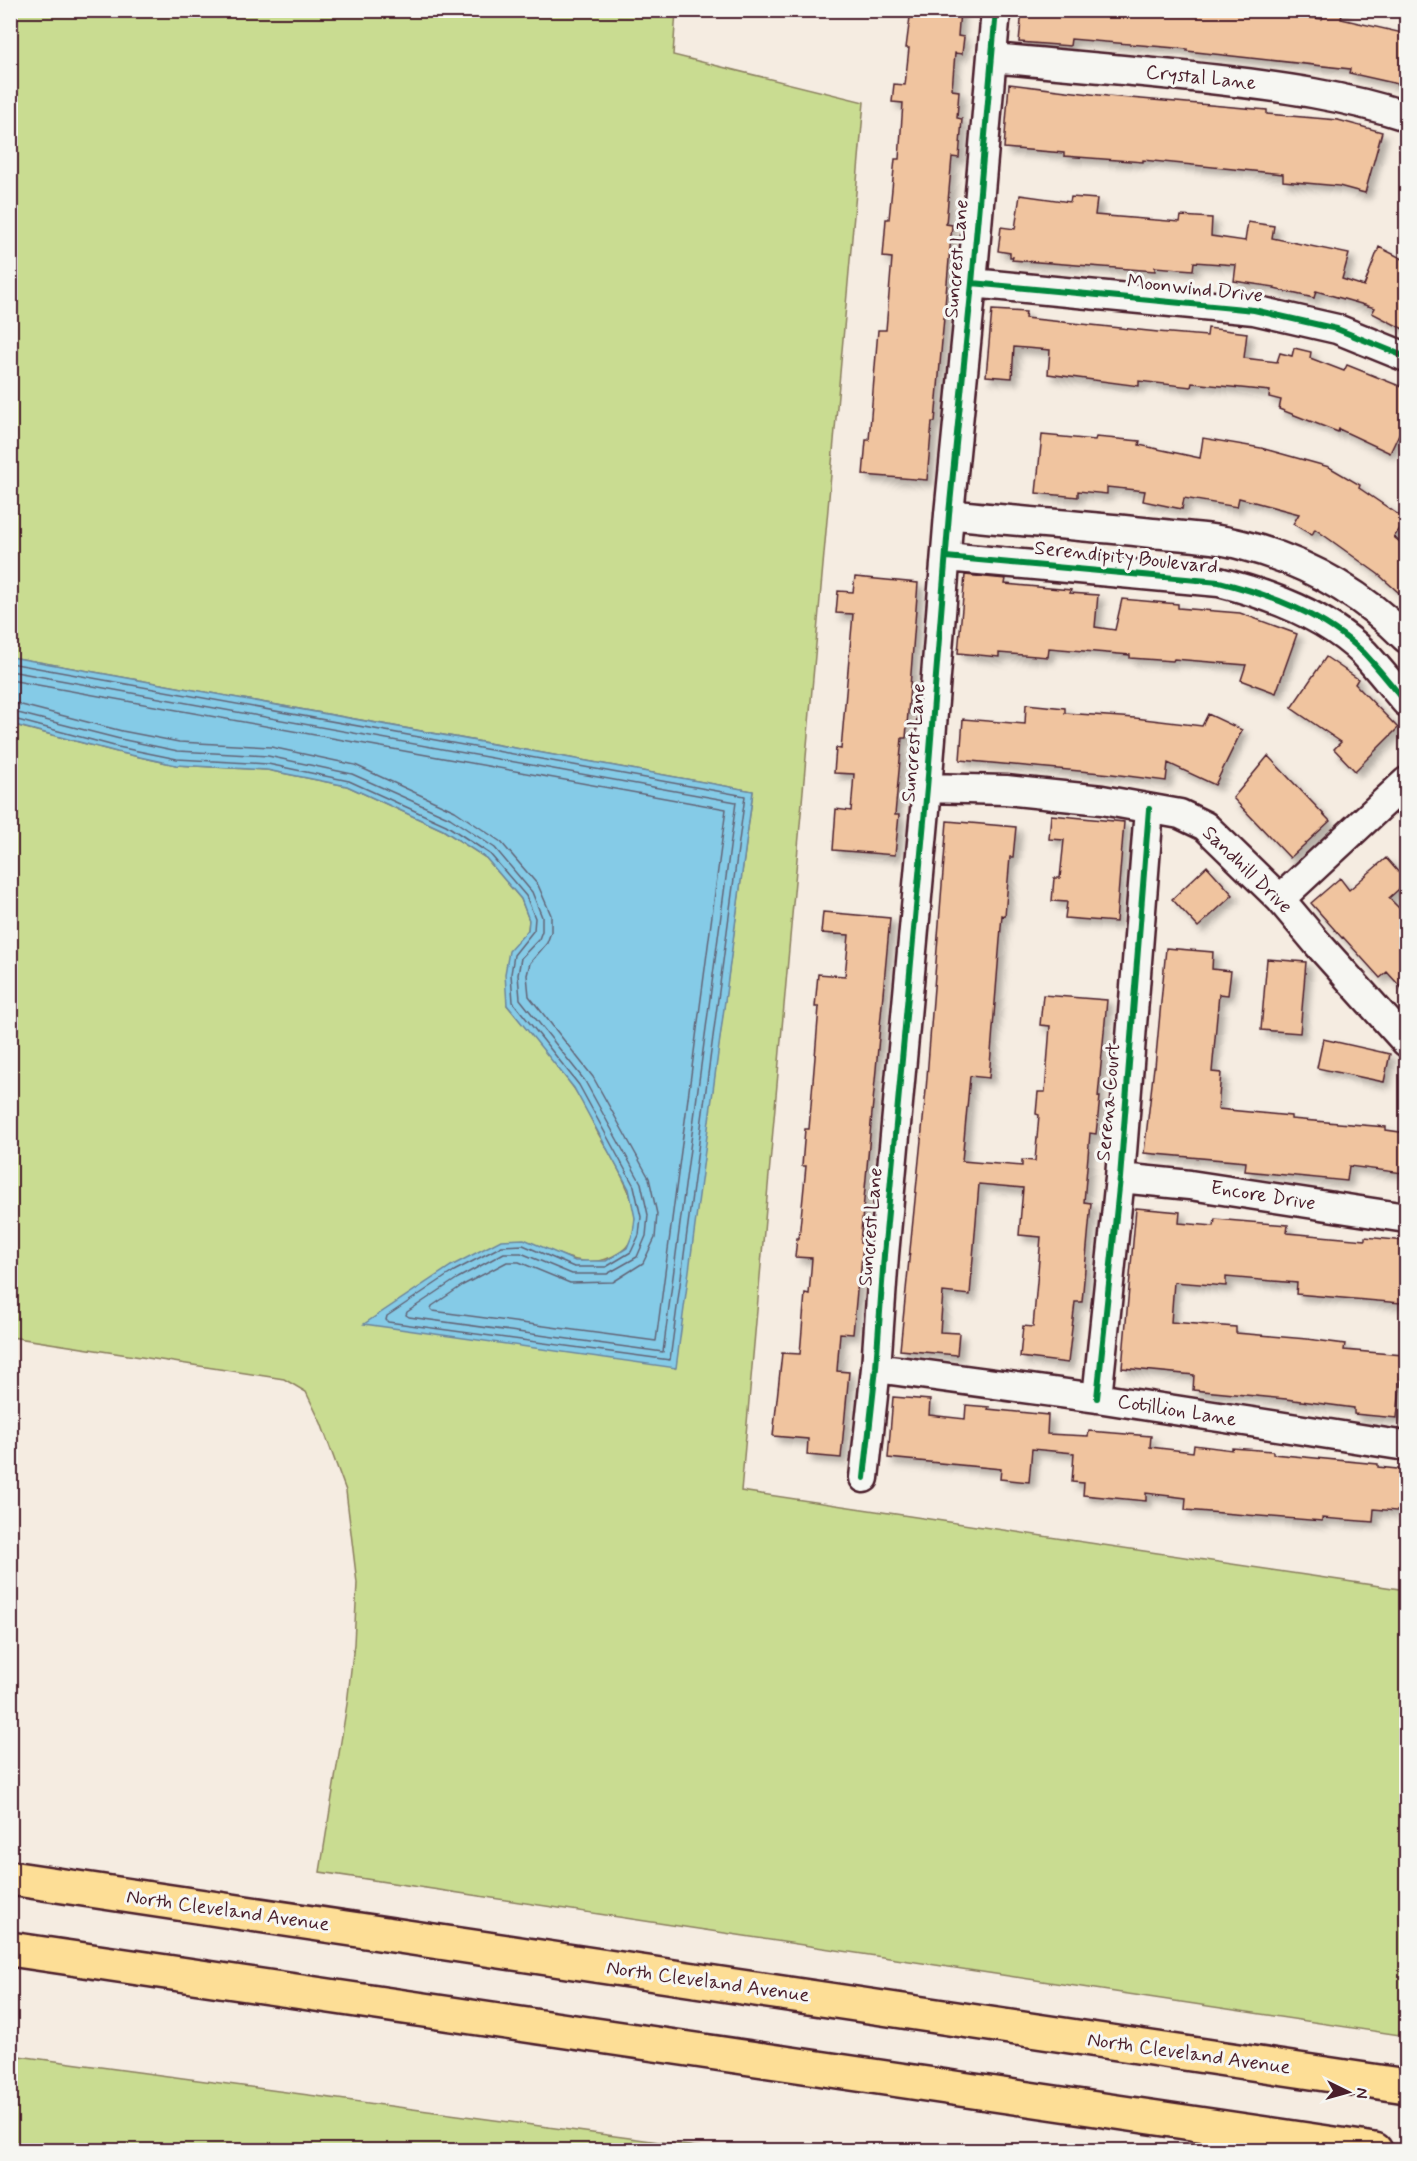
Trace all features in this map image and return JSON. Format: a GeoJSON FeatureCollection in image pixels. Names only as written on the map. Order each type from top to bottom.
{"type":"FeatureCollection","features":[{"type":"Feature","properties":{"kind":"main road","name":"North Cleveland Avenue"},"geometry":{"type":"LineString","coordinates":[[10,1878],[1407,2086]]}},
{"type":"Feature","properties":{"kind":"main road"},"geometry":{"type":"LineString","coordinates":[[10,1948],[1375,2151]]}},
{"type":"Feature","properties":{"kind":"street","name":"Suncrest Lane"},"geometry":{"type":"LineString","coordinates":[[864,1478],[876,1368],[949,514],[996,10]]}},
{"type":"Feature","properties":{"kind":"street","name":"Crystal Lane"},"geometry":{"type":"LineString","coordinates":[[992,58],[1169,74],[1299,89],[1381,107],[1407,116]]}},
{"type":"Feature","properties":{"kind":"street","name":"Moonwind Drive"},"geometry":{"type":"LineString","coordinates":[[972,283],[1254,310],[1337,329],[1407,357]]}},
{"type":"Feature","properties":{"kind":"street","name":"Serendipity Boulevard"},"geometry":{"type":"LineString","coordinates":[[949,514],[1031,523],[1120,529],[1242,544],[1308,568],[1338,583],[1373,607],[1407,638]]}},
{"type":"Feature","properties":{"kind":"street","name":"Serendipity Boulevard"},"geometry":{"type":"LineString","coordinates":[[946,557],[1220,582],[1250,590],[1283,601],[1344,637],[1363,653],[1407,702]]}},
{"type":"Feature","properties":{"kind":"street"},"geometry":{"type":"LineString","coordinates":[[1280,899],[1407,782]]}},
{"type":"Feature","properties":{"kind":"street","name":"Sandhill Drive"},"geometry":{"type":"LineString","coordinates":[[927,788],[1006,790],[1102,800],[1180,814],[1205,825],[1280,899],[1407,1042]]}},
{"type":"Feature","properties":{"kind":"street","name":"Serena Court"},"geometry":{"type":"LineString","coordinates":[[1097,1398],[1120,1178],[1149,809]]}},
{"type":"Feature","properties":{"kind":"street","name":"Encore Drive"},"geometry":{"type":"LineString","coordinates":[[1120,1178],[1190,1185],[1407,1218]]}},
{"type":"Feature","properties":{"kind":"street","name":"Cotillion Lane"},"geometry":{"type":"LineString","coordinates":[[876,1368],[1097,1398],[1407,1446]]}},
{"type":"Feature","properties":{"kind":"green space"},"geometry":{"type":"Polygon","coordinates":[[[11,11],[676,11],[673,55],[864,102],[741,1491],[1406,1590],[1406,2036],[320,1872],[347,1704],[354,1644],[357,1583],[346,1491],[321,1423],[306,1392],[284,1379],[11,1337],[10,724],[176,765],[267,770],[347,786],[443,830],[486,858],[521,899],[529,920],[507,1005],[577,1092],[623,1178],[634,1212],[635,1228],[630,1242],[619,1253],[604,1260],[589,1262],[558,1254],[675,1368],[753,791],[11,657],[11,11]]]}},
{"type":"Feature","properties":{"kind":"green space"},"geometry":{"type":"Polygon","coordinates":[[[11,2055],[719,2150],[11,2150],[11,2055]]]}},
{"type":"Feature","properties":{"kind":"water"},"geometry":{"type":"Polygon","coordinates":[[[11,657],[753,791],[676,1368],[364,1324],[451,1266],[501,1240],[524,1239],[575,1261],[606,1261],[627,1248],[633,1233],[635,1218],[629,1189],[574,1088],[507,1005],[505,974],[509,951],[528,930],[529,920],[521,899],[486,858],[443,830],[347,786],[267,770],[176,765],[11,724],[11,657]]]}},
{"type":"Feature","properties":{"kind":"building"},"geometry":{"type":"Polygon","coordinates":[[[922,10],[960,10],[958,36],[964,37],[962,54],[955,53],[952,90],[959,91],[957,118],[962,119],[959,158],[952,157],[946,224],[952,225],[935,422],[932,422],[927,480],[863,475],[866,440],[869,440],[878,330],[886,330],[892,258],[883,257],[895,159],[899,159],[903,103],[892,102],[894,84],[905,85],[910,17],[921,18],[922,10]]]}},
{"type":"Feature","properties":{"kind":"building"},"geometry":{"type":"Polygon","coordinates":[[[1022,10],[1287,10],[1286,15],[1322,19],[1323,10],[1343,10],[1341,19],[1407,34],[1407,86],[1349,73],[1350,69],[1187,51],[1187,49],[1071,39],[1070,46],[1019,42],[1022,10]]]}},
{"type":"Feature","properties":{"kind":"building"},"geometry":{"type":"Polygon","coordinates":[[[1009,84],[1107,96],[1267,110],[1267,114],[1338,120],[1382,132],[1365,193],[1339,186],[1283,181],[1283,174],[1143,160],[1143,162],[1064,156],[1064,153],[1004,148],[1009,84]]]}},
{"type":"Feature","properties":{"kind":"building"},"geometry":{"type":"Polygon","coordinates":[[[1020,195],[1070,202],[1071,197],[1097,199],[1095,215],[1180,222],[1181,216],[1212,218],[1211,236],[1245,241],[1248,222],[1274,226],[1272,238],[1349,254],[1342,279],[1364,286],[1379,247],[1407,261],[1407,331],[1372,313],[1375,308],[1316,291],[1314,298],[1274,289],[1275,287],[1234,281],[1236,265],[1194,262],[1193,270],[1155,267],[1155,271],[1012,260],[1010,253],[998,251],[1001,227],[1015,229],[1020,195]]]}},
{"type":"Feature","properties":{"kind":"building"},"geometry":{"type":"Polygon","coordinates":[[[992,310],[1026,312],[1025,318],[1158,332],[1207,336],[1208,328],[1247,333],[1244,358],[1277,362],[1280,353],[1292,356],[1294,348],[1311,352],[1310,358],[1344,371],[1347,365],[1407,389],[1407,417],[1390,453],[1339,429],[1338,432],[1279,409],[1281,400],[1269,397],[1270,391],[1192,383],[1191,387],[1139,381],[1139,386],[1048,374],[1050,350],[1014,347],[1012,378],[986,376],[992,310]]]}},
{"type":"Feature","properties":{"kind":"building"},"geometry":{"type":"Polygon","coordinates":[[[1042,435],[1140,441],[1139,445],[1200,458],[1203,438],[1261,448],[1329,467],[1360,485],[1359,488],[1406,520],[1394,537],[1407,548],[1407,600],[1378,574],[1315,529],[1312,535],[1293,524],[1299,514],[1239,498],[1237,507],[1184,498],[1182,509],[1143,501],[1145,491],[1107,487],[1107,494],[1078,491],[1078,497],[1036,493],[1042,435]]]}},
{"type":"Feature","properties":{"kind":"building"},"geometry":{"type":"Polygon","coordinates":[[[965,575],[1006,579],[1005,584],[1098,595],[1095,627],[1115,630],[1122,599],[1178,604],[1178,608],[1240,613],[1297,634],[1276,693],[1241,680],[1246,665],[1130,658],[1130,655],[1049,648],[1048,657],[999,653],[999,657],[958,653],[965,575]]]}},
{"type":"Feature","properties":{"kind":"building"},"geometry":{"type":"Polygon","coordinates":[[[855,577],[918,583],[906,738],[902,738],[895,815],[899,815],[895,855],[833,850],[836,809],[851,811],[854,774],[834,773],[836,748],[841,749],[853,614],[836,613],[838,591],[853,592],[855,577]]]}},
{"type":"Feature","properties":{"kind":"building"},"geometry":{"type":"Polygon","coordinates":[[[1326,657],[1358,679],[1355,684],[1398,728],[1355,771],[1334,749],[1341,742],[1291,708],[1326,657]]]}},
{"type":"Feature","properties":{"kind":"building"},"geometry":{"type":"Polygon","coordinates":[[[1026,704],[1065,708],[1065,713],[1202,726],[1208,714],[1242,730],[1215,785],[1168,763],[1166,781],[960,760],[963,719],[1025,724],[1026,704]]]}},
{"type":"Feature","properties":{"kind":"building"},"geometry":{"type":"Polygon","coordinates":[[[1268,756],[1330,821],[1290,858],[1233,798],[1268,756]]]}},
{"type":"Feature","properties":{"kind":"building"},"geometry":{"type":"Polygon","coordinates":[[[1051,815],[1124,822],[1116,922],[1065,918],[1067,902],[1052,901],[1054,878],[1060,878],[1064,840],[1049,839],[1051,815]]]}},
{"type":"Feature","properties":{"kind":"building"},"geometry":{"type":"Polygon","coordinates":[[[947,821],[1016,827],[1013,857],[1010,857],[1005,916],[1002,915],[989,1078],[970,1076],[962,1161],[1022,1166],[1022,1160],[1035,1161],[1039,1115],[1036,1114],[1038,1092],[1045,1092],[1050,1026],[1040,1025],[1043,995],[1107,1000],[1096,1134],[1090,1133],[1084,1202],[1091,1203],[1082,1302],[1075,1302],[1068,1363],[1020,1357],[1023,1326],[1033,1327],[1041,1237],[1019,1235],[1023,1188],[979,1184],[970,1295],[943,1292],[940,1332],[959,1333],[957,1355],[900,1350],[926,1090],[947,821]]]}},
{"type":"Feature","properties":{"kind":"building"},"geometry":{"type":"Polygon","coordinates":[[[1386,858],[1407,882],[1389,898],[1407,916],[1407,994],[1387,972],[1380,978],[1311,903],[1340,878],[1349,890],[1386,858]]]}},
{"type":"Feature","properties":{"kind":"building"},"geometry":{"type":"Polygon","coordinates":[[[1207,866],[1233,895],[1198,927],[1172,899],[1207,866]]]}},
{"type":"Feature","properties":{"kind":"building"},"geometry":{"type":"Polygon","coordinates":[[[823,912],[890,918],[860,1243],[863,1243],[860,1280],[858,1280],[853,1334],[840,1333],[837,1371],[849,1372],[841,1458],[807,1455],[808,1439],[773,1436],[782,1353],[800,1354],[805,1293],[809,1294],[812,1258],[795,1257],[806,1166],[802,1166],[805,1129],[809,1129],[815,1057],[819,1007],[815,1007],[818,974],[845,976],[849,935],[821,933],[823,912]]]}},
{"type":"Feature","properties":{"kind":"building"},"geometry":{"type":"Polygon","coordinates":[[[1166,948],[1213,952],[1212,969],[1231,971],[1228,995],[1219,994],[1212,1072],[1221,1073],[1218,1109],[1291,1116],[1291,1119],[1386,1127],[1386,1130],[1407,1133],[1403,1173],[1349,1166],[1347,1181],[1245,1171],[1246,1162],[1144,1153],[1166,948]]]}},
{"type":"Feature","properties":{"kind":"building"},"geometry":{"type":"Polygon","coordinates":[[[1267,959],[1306,962],[1300,1033],[1261,1030],[1267,959]]]}},
{"type":"Feature","properties":{"kind":"building"},"geometry":{"type":"Polygon","coordinates":[[[1323,1039],[1390,1054],[1384,1082],[1317,1068],[1323,1039]]]}},
{"type":"Feature","properties":{"kind":"building"},"geometry":{"type":"Polygon","coordinates":[[[1136,1208],[1180,1212],[1179,1223],[1214,1226],[1215,1219],[1288,1225],[1287,1233],[1406,1241],[1401,1303],[1296,1294],[1297,1283],[1226,1277],[1226,1286],[1174,1282],[1171,1322],[1236,1327],[1236,1333],[1345,1344],[1344,1350],[1403,1355],[1397,1418],[1354,1414],[1354,1408],[1193,1390],[1194,1375],[1122,1368],[1136,1208]]]}},
{"type":"Feature","properties":{"kind":"building"},"geometry":{"type":"Polygon","coordinates":[[[893,1397],[930,1400],[929,1415],[965,1419],[966,1405],[1048,1415],[1047,1434],[1088,1436],[1089,1431],[1151,1436],[1150,1447],[1193,1452],[1194,1445],[1232,1450],[1232,1448],[1273,1451],[1273,1454],[1378,1464],[1378,1467],[1407,1470],[1407,1512],[1374,1509],[1373,1522],[1322,1518],[1322,1521],[1185,1510],[1186,1498],[1146,1493],[1146,1501],[1083,1495],[1084,1483],[1072,1482],[1074,1453],[1032,1449],[1029,1482],[1000,1479],[1001,1469],[888,1458],[893,1397]]]}},
{"type":"Feature","properties":{"kind":"cycle path"},"geometry":{"type":"LineString","coordinates":[[864,1478],[876,1368],[949,514],[996,10]]}},
{"type":"Feature","properties":{"kind":"cycle path"},"geometry":{"type":"LineString","coordinates":[[972,283],[1254,310],[1337,329],[1406,357]]}},
{"type":"Feature","properties":{"kind":"cycle path"},"geometry":{"type":"LineString","coordinates":[[946,557],[1219,582],[1258,593],[1315,617],[1349,640],[1364,653],[1406,702]]}},
{"type":"Feature","properties":{"kind":"cycle path"},"geometry":{"type":"LineString","coordinates":[[1097,1398],[1120,1178],[1149,809]]}}]}
